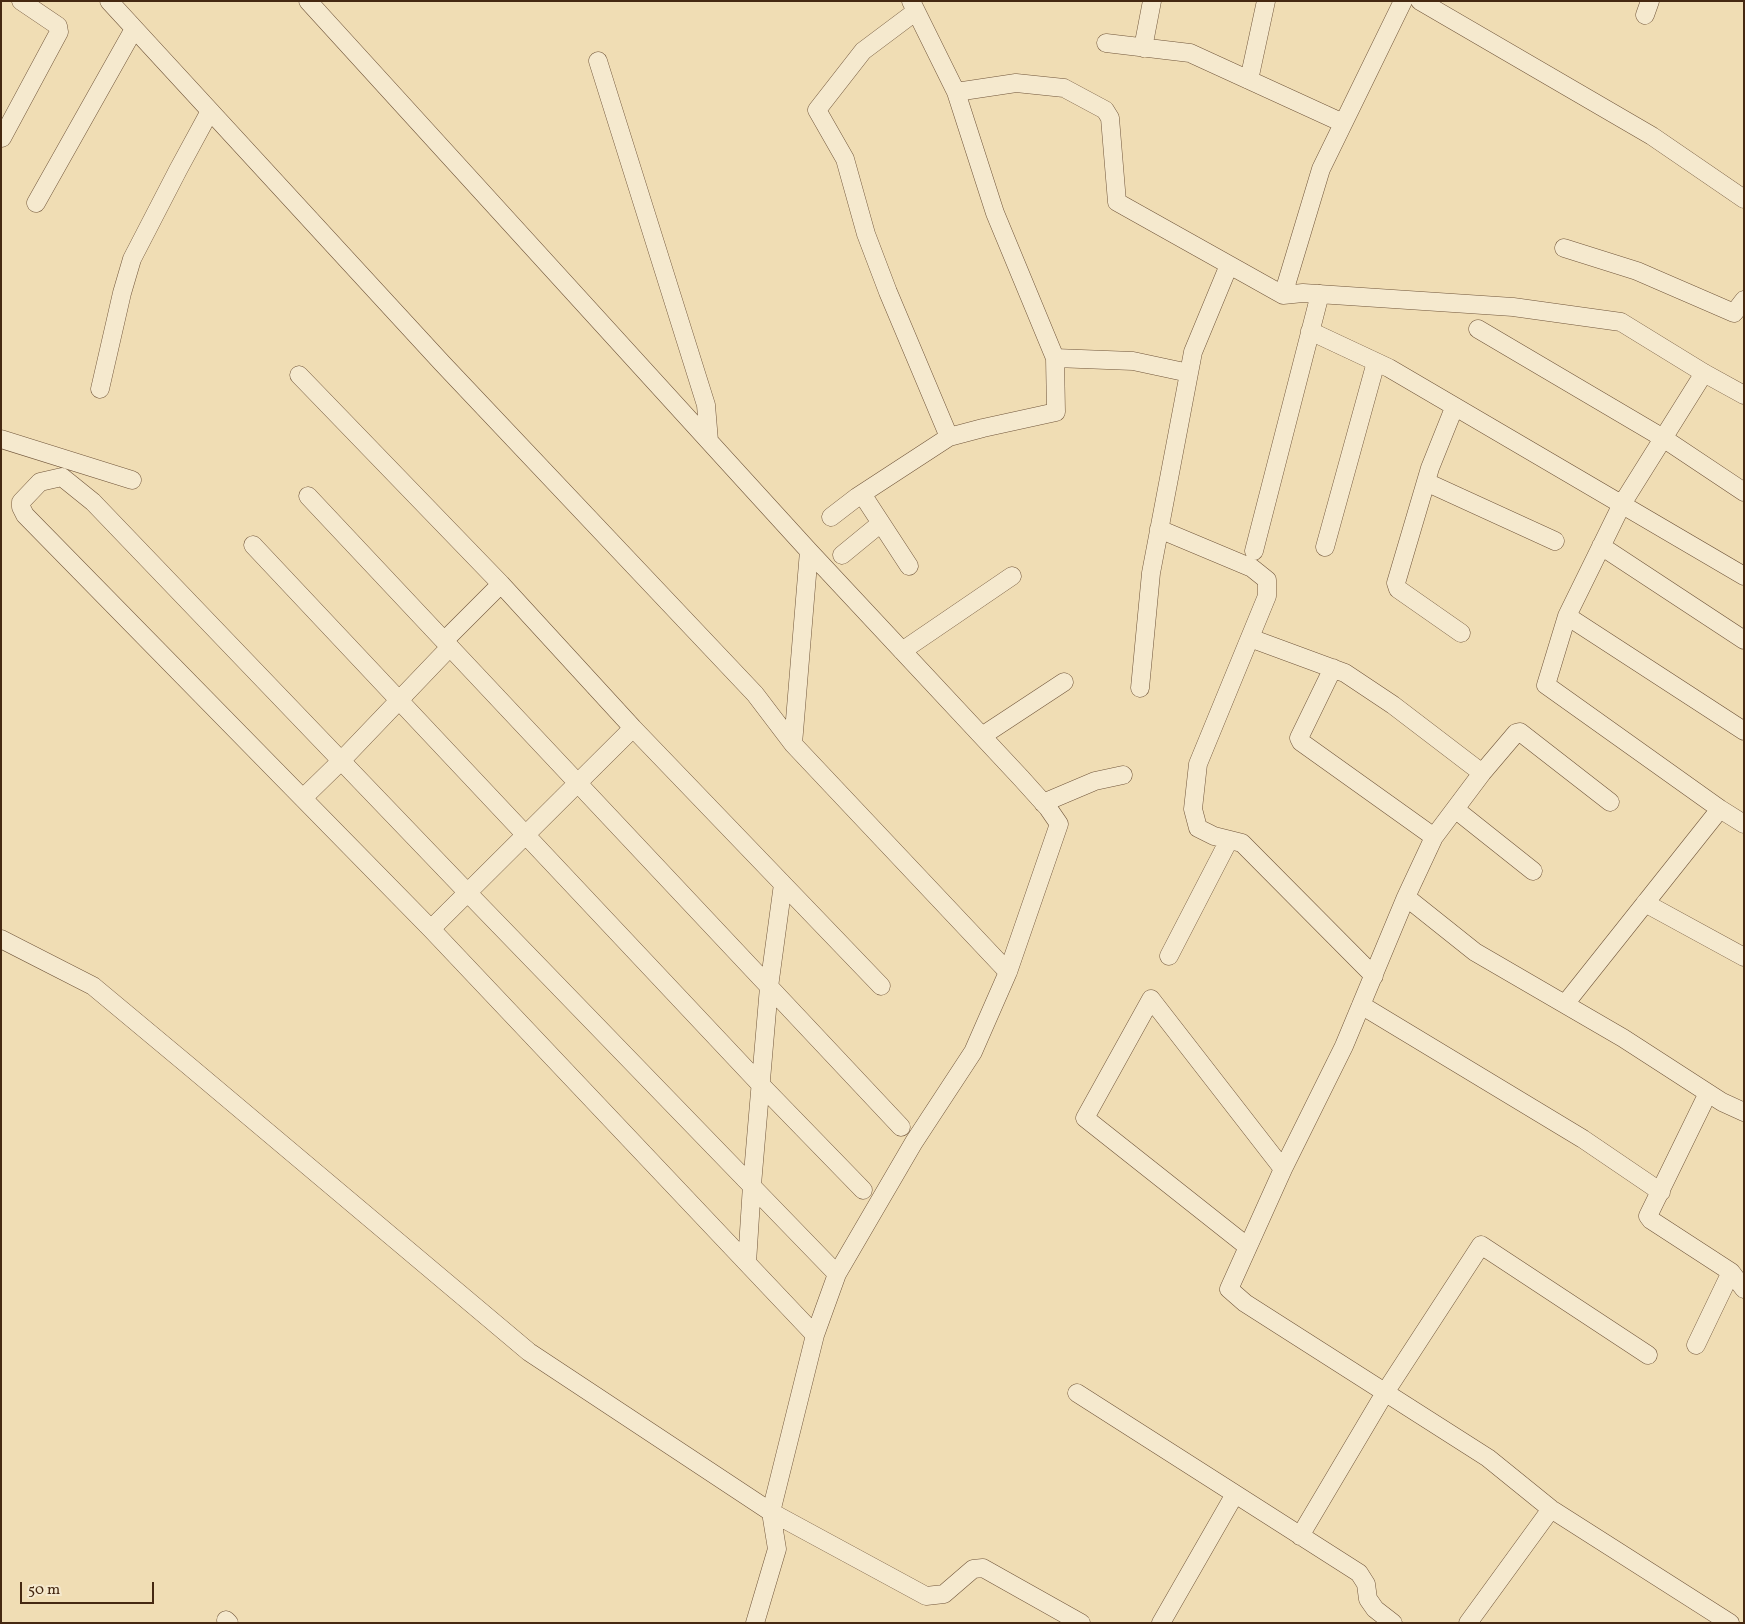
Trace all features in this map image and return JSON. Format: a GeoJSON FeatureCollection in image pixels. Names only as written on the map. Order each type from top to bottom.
{"type":"FeatureCollection","features":[{"type":"Feature","properties":{"kind":"street"},"geometry":{"type":"LineString","coordinates":[[2,138],[60,32],[58,26],[21,1]]}},
{"type":"Feature","properties":{"kind":"street"},"geometry":{"type":"LineString","coordinates":[[109,1],[449,370],[755,694],[793,744],[1008,972]]}},
{"type":"Feature","properties":{"kind":"street"},"geometry":{"type":"LineString","coordinates":[[308,1],[809,551],[982,736],[1043,803],[1059,824],[1008,972],[974,1052],[914,1142],[837,1274],[815,1335],[771,1512],[777,1549],[755,1623]]}},
{"type":"Feature","properties":{"kind":"street"},"geometry":{"type":"LineString","coordinates":[[1143,48],[1152,1]]}},
{"type":"Feature","properties":{"kind":"street"},"geometry":{"type":"LineString","coordinates":[[1249,80],[1266,1]]}},
{"type":"Feature","properties":{"kind":"street"},"geometry":{"type":"LineString","coordinates":[[1283,295],[1321,169],[1403,1]]}},
{"type":"Feature","properties":{"kind":"street"},"geometry":{"type":"LineString","coordinates":[[1420,1],[1652,136],[1744,199]]}},
{"type":"Feature","properties":{"kind":"street"},"geometry":{"type":"LineString","coordinates":[[831,517],[862,494],[949,437],[1056,412],[1055,358],[995,213],[956,92],[913,7],[863,51],[817,110],[845,159],[866,234],[888,292],[949,437]]}},
{"type":"Feature","properties":{"kind":"street"},"geometry":{"type":"LineString","coordinates":[[36,202],[134,29]]}},
{"type":"Feature","properties":{"kind":"street"},"geometry":{"type":"LineString","coordinates":[[1106,43],[1190,53],[1343,123]]}},
{"type":"Feature","properties":{"kind":"street"},"geometry":{"type":"LineString","coordinates":[[598,61],[706,405],[709,441]]}},
{"type":"Feature","properties":{"kind":"street"},"geometry":{"type":"LineString","coordinates":[[956,92],[1016,83],[1064,88],[1105,110],[1110,118],[1117,202],[1283,295],[1303,293],[1513,307],[1621,322],[1744,395]]}},
{"type":"Feature","properties":{"kind":"street"},"geometry":{"type":"LineString","coordinates":[[100,389],[122,293],[132,259],[210,111]]}},
{"type":"Feature","properties":{"kind":"street"},"geometry":{"type":"LineString","coordinates":[[1564,248],[1637,270],[1740,311]]}},
{"type":"Feature","properties":{"kind":"street"},"geometry":{"type":"LineString","coordinates":[[1140,688],[1151,573],[1193,352],[1230,266]]}},
{"type":"Feature","properties":{"kind":"street"},"geometry":{"type":"LineString","coordinates":[[1254,551],[1320,294]]}},
{"type":"Feature","properties":{"kind":"street"},"geometry":{"type":"LineString","coordinates":[[1478,329],[1663,438],[1744,492]]}},
{"type":"Feature","properties":{"kind":"street"},"geometry":{"type":"LineString","coordinates":[[1310,331],[1376,362],[1744,576]]}},
{"type":"Feature","properties":{"kind":"street"},"geometry":{"type":"LineString","coordinates":[[1055,358],[1133,361],[1189,373]]}},
{"type":"Feature","properties":{"kind":"street"},"geometry":{"type":"LineString","coordinates":[[1325,546],[1376,362]]}},
{"type":"Feature","properties":{"kind":"street"},"geometry":{"type":"LineString","coordinates":[[1704,373],[1622,504],[1567,616],[1546,685],[1720,809],[1744,824]]}},
{"type":"Feature","properties":{"kind":"street"},"geometry":{"type":"LineString","coordinates":[[300,375],[501,584],[633,728],[881,986]]}},
{"type":"Feature","properties":{"kind":"street"},"geometry":{"type":"LineString","coordinates":[[1454,408],[1430,468],[1396,583],[1398,589],[1461,633]]}},
{"type":"Feature","properties":{"kind":"street"},"geometry":{"type":"LineString","coordinates":[[1,439],[132,480]]}},
{"type":"Feature","properties":{"kind":"street"},"geometry":{"type":"LineString","coordinates":[[815,1335],[432,929],[25,514],[21,507],[21,502],[40,482],[62,477],[93,502],[837,1274]]}},
{"type":"Feature","properties":{"kind":"street"},"geometry":{"type":"LineString","coordinates":[[1426,482],[1555,541]]}},
{"type":"Feature","properties":{"kind":"street"},"geometry":{"type":"LineString","coordinates":[[862,494],[909,566]]}},
{"type":"Feature","properties":{"kind":"street"},"geometry":{"type":"LineString","coordinates":[[308,496],[577,784],[902,1127]]}},
{"type":"Feature","properties":{"kind":"street"},"geometry":{"type":"LineString","coordinates":[[842,555],[881,523]]}},
{"type":"Feature","properties":{"kind":"street"},"geometry":{"type":"LineString","coordinates":[[1160,528],[1252,568],[1267,580],[1267,596],[1198,764],[1193,809],[1198,828],[1214,836],[1242,843],[1374,976]]}},
{"type":"Feature","properties":{"kind":"street"},"geometry":{"type":"LineString","coordinates":[[253,545],[760,1084],[863,1190]]}},
{"type":"Feature","properties":{"kind":"street"},"geometry":{"type":"LineString","coordinates":[[1601,546],[1744,640]]}},
{"type":"Feature","properties":{"kind":"street"},"geometry":{"type":"LineString","coordinates":[[793,744],[809,551]]}},
{"type":"Feature","properties":{"kind":"street"},"geometry":{"type":"LineString","coordinates":[[902,651],[1012,576]]}},
{"type":"Feature","properties":{"kind":"street"},"geometry":{"type":"LineString","coordinates":[[303,798],[342,761],[399,700],[501,584]]}},
{"type":"Feature","properties":{"kind":"street"},"geometry":{"type":"LineString","coordinates":[[1567,616],[1744,731]]}},
{"type":"Feature","properties":{"kind":"street"},"geometry":{"type":"LineString","coordinates":[[1250,638],[1345,673],[1393,705],[1482,773]]}},
{"type":"Feature","properties":{"kind":"street"},"geometry":{"type":"LineString","coordinates":[[1332,668],[1299,738],[1301,742],[1434,837]]}},
{"type":"Feature","properties":{"kind":"street"},"geometry":{"type":"LineString","coordinates":[[982,736],[1064,682]]}},
{"type":"Feature","properties":{"kind":"street"},"geometry":{"type":"LineString","coordinates":[[432,929],[633,728]]}},
{"type":"Feature","properties":{"kind":"street"},"geometry":{"type":"LineString","coordinates":[[1610,802],[1520,732],[1516,733],[1482,773],[1434,837],[1406,897],[1344,1046],[1283,1169],[1229,1289],[1245,1303],[1386,1391],[1488,1458],[1551,1509],[1730,1623]]}},
{"type":"Feature","properties":{"kind":"street"},"geometry":{"type":"LineString","coordinates":[[1043,803],[1095,781],[1124,775]]}},
{"type":"Feature","properties":{"kind":"street"},"geometry":{"type":"LineString","coordinates":[[1455,809],[1533,870]]}},
{"type":"Feature","properties":{"kind":"street"},"geometry":{"type":"LineString","coordinates":[[1565,1004],[1720,809]]}},
{"type":"Feature","properties":{"kind":"street"},"geometry":{"type":"LineString","coordinates":[[1169,956],[1229,840]]}},
{"type":"Feature","properties":{"kind":"street"},"geometry":{"type":"LineString","coordinates":[[747,1263],[769,986],[783,884]]}},
{"type":"Feature","properties":{"kind":"street"},"geometry":{"type":"LineString","coordinates":[[1406,897],[1476,952],[1623,1038],[1708,1093],[1744,1112]]}},
{"type":"Feature","properties":{"kind":"street"},"geometry":{"type":"LineString","coordinates":[[1645,903],[1744,958]]}},
{"type":"Feature","properties":{"kind":"street"},"geometry":{"type":"LineString","coordinates":[[1,939],[93,986],[528,1352],[771,1512],[926,1596],[944,1594],[973,1569],[983,1568],[1081,1623]]}},
{"type":"Feature","properties":{"kind":"street"},"geometry":{"type":"LineString","coordinates":[[1248,1246],[1085,1118],[1151,1000],[1283,1169]]}},
{"type":"Feature","properties":{"kind":"street"},"geometry":{"type":"LineString","coordinates":[[1361,1005],[1583,1139],[1661,1192]]}},
{"type":"Feature","properties":{"kind":"street"},"geometry":{"type":"LineString","coordinates":[[1708,1093],[1648,1216],[1651,1220],[1731,1272],[1744,1289]]}},
{"type":"Feature","properties":{"kind":"street"},"geometry":{"type":"LineString","coordinates":[[1300,1536],[1386,1391],[1481,1245],[1648,1355]]}},
{"type":"Feature","properties":{"kind":"street"},"geometry":{"type":"LineString","coordinates":[[1696,1345],[1731,1272]]}},
{"type":"Feature","properties":{"kind":"street"},"geometry":{"type":"LineString","coordinates":[[1077,1393],[1359,1573],[1366,1584],[1368,1599],[1376,1609],[1393,1623]]}},
{"type":"Feature","properties":{"kind":"street"},"geometry":{"type":"LineString","coordinates":[[1161,1623],[1236,1494]]}},
{"type":"Feature","properties":{"kind":"street"},"geometry":{"type":"LineString","coordinates":[[1468,1623],[1551,1509]]}}]}
